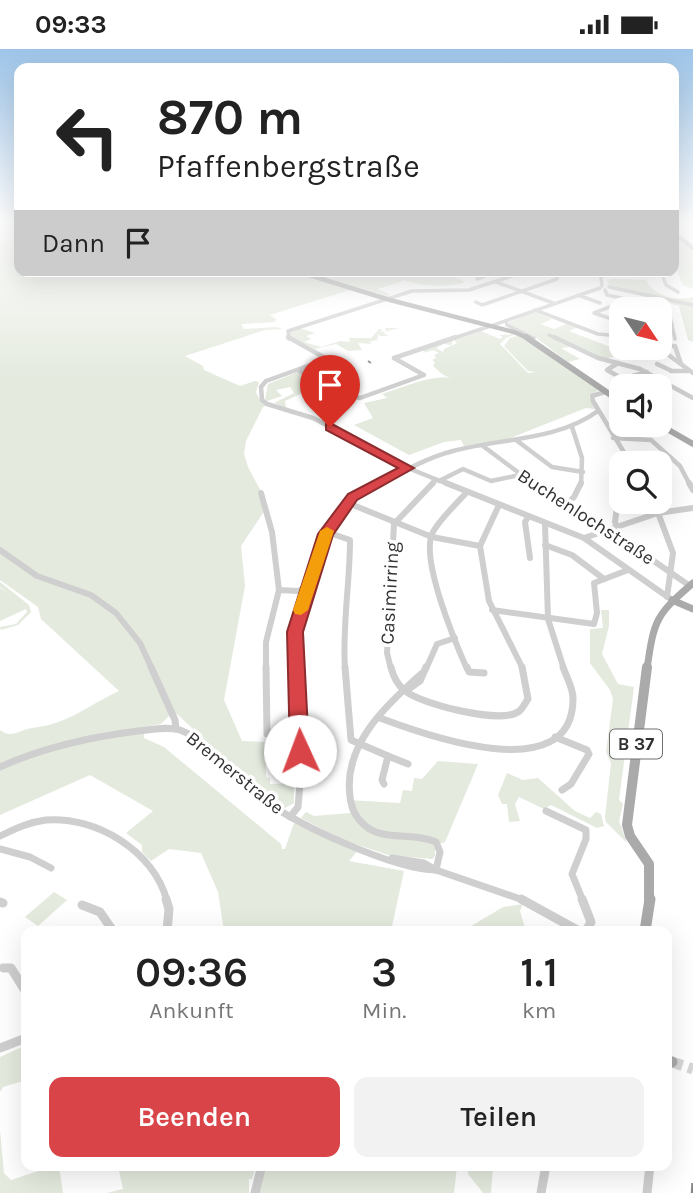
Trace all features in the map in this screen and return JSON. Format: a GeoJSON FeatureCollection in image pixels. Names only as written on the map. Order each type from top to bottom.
{"type":"FeatureCollection","features":[{"type":"Feature","properties":{"kind":"main road"},"geometry":{"type":"LineString","coordinates":[[316,277],[470,320],[494,324],[531,339],[609,394]]}},
{"type":"Feature","properties":{"kind":"main road"},"geometry":{"type":"LineString","coordinates":[[322,279],[374,300],[387,298],[494,324],[534,338],[566,364]]}},
{"type":"Feature","properties":{"kind":"main road"},"geometry":{"type":"LineString","coordinates":[[401,295],[399,299],[411,304]]}},
{"type":"Feature","properties":{"kind":"main road"},"geometry":{"type":"LineString","coordinates":[[672,432],[693,445]]}},
{"type":"Feature","properties":{"kind":"main road","name":"B 37"},"geometry":{"type":"LineString","coordinates":[[645,926],[650,868],[628,832],[627,820],[649,649],[656,624],[671,598],[691,584]]}},
{"type":"Feature","properties":{"kind":"main road"},"geometry":{"type":"LineString","coordinates":[[671,598],[693,609]]}},
{"type":"Feature","properties":{"kind":"street"},"geometry":{"type":"LineString","coordinates":[[477,279],[482,277]]}},
{"type":"Feature","properties":{"kind":"street"},"geometry":{"type":"LineString","coordinates":[[387,298],[426,289],[466,290],[509,277]]}},
{"type":"Feature","properties":{"kind":"street"},"geometry":{"type":"LineString","coordinates":[[469,305],[483,300],[490,302],[557,277]]}},
{"type":"Feature","properties":{"kind":"street"},"geometry":{"type":"LineString","coordinates":[[602,277],[607,295],[613,297]]}},
{"type":"Feature","properties":{"kind":"street"},"geometry":{"type":"LineString","coordinates":[[663,277],[666,285],[678,292]]}},
{"type":"Feature","properties":{"kind":"street"},"geometry":{"type":"LineString","coordinates":[[495,282],[553,303]]}},
{"type":"Feature","properties":{"kind":"street"},"geometry":{"type":"LineString","coordinates":[[298,370],[360,398],[424,375],[394,358],[591,290],[604,287],[621,288],[665,302],[693,305]]}},
{"type":"Feature","properties":{"kind":"street"},"geometry":{"type":"LineString","coordinates":[[387,298],[426,289]]}},
{"type":"Feature","properties":{"kind":"street"},"geometry":{"type":"LineString","coordinates":[[578,295],[600,303]]}},
{"type":"Feature","properties":{"kind":"street"},"geometry":{"type":"LineString","coordinates":[[374,300],[288,331],[288,338],[327,359],[263,383],[262,400],[317,420],[408,468],[584,538],[671,598]]}},
{"type":"Feature","properties":{"kind":"street"},"geometry":{"type":"LineString","coordinates":[[608,307],[594,313],[609,318]]}},
{"type":"Feature","properties":{"kind":"street"},"geometry":{"type":"LineString","coordinates":[[535,310],[598,334],[609,335]]}},
{"type":"Feature","properties":{"kind":"street"},"geometry":{"type":"LineString","coordinates":[[494,324],[513,318]]}},
{"type":"Feature","properties":{"kind":"street"},"geometry":{"type":"LineString","coordinates":[[470,320],[482,324],[481,328]]}},
{"type":"Feature","properties":{"kind":"street"},"geometry":{"type":"LineString","coordinates":[[506,321],[507,325],[534,338]]}},
{"type":"Feature","properties":{"kind":"street"},"geometry":{"type":"LineString","coordinates":[[672,328],[675,338]]}},
{"type":"Feature","properties":{"kind":"street"},"geometry":{"type":"LineString","coordinates":[[550,335],[598,358],[632,366],[651,374]]}},
{"type":"Feature","properties":{"kind":"street"},"geometry":{"type":"LineString","coordinates":[[672,346],[676,346],[681,364]]}},
{"type":"Feature","properties":{"kind":"street"},"geometry":{"type":"LineString","coordinates":[[672,357],[691,372]]}},
{"type":"Feature","properties":{"kind":"street"},"geometry":{"type":"LineString","coordinates":[[614,374],[607,370],[618,363]]}},
{"type":"Feature","properties":{"kind":"street"},"geometry":{"type":"LineString","coordinates":[[657,363],[672,371],[691,372]]}},
{"type":"Feature","properties":{"kind":"street"},"geometry":{"type":"LineString","coordinates":[[618,374],[632,366]]}},
{"type":"Feature","properties":{"kind":"street"},"geometry":{"type":"LineString","coordinates":[[641,374],[648,372]]}},
{"type":"Feature","properties":{"kind":"street"},"geometry":{"type":"LineString","coordinates":[[672,386],[693,398]]}},
{"type":"Feature","properties":{"kind":"street"},"geometry":{"type":"LineString","coordinates":[[605,392],[591,397],[612,439],[621,451]]}},
{"type":"Feature","properties":{"kind":"street"},"geometry":{"type":"LineString","coordinates":[[290,817],[298,807],[300,751],[295,638],[304,599],[327,532],[348,503],[355,496],[408,468],[446,452],[572,427],[598,411]]}},
{"type":"Feature","properties":{"kind":"street"},"geometry":{"type":"LineString","coordinates":[[566,505],[579,492],[583,472],[582,456],[572,427]]}},
{"type":"Feature","properties":{"kind":"street"},"geometry":{"type":"LineString","coordinates":[[612,439],[651,440],[680,466],[693,490]]}},
{"type":"Feature","properties":{"kind":"street"},"geometry":{"type":"LineString","coordinates":[[516,440],[552,467],[583,472]]}},
{"type":"Feature","properties":{"kind":"street","name":"Buchenlochstraße"},"geometry":{"type":"LineString","coordinates":[[484,446],[520,475],[691,584]]}},
{"type":"Feature","properties":{"kind":"street"},"geometry":{"type":"LineString","coordinates":[[348,503],[394,524],[437,480],[463,469],[491,481],[520,475]]}},
{"type":"Feature","properties":{"kind":"street"},"geometry":{"type":"LineString","coordinates":[[467,492],[432,537],[436,588],[442,611],[470,672],[484,673]]}},
{"type":"Feature","properties":{"kind":"street"},"geometry":{"type":"LineString","coordinates":[[261,493],[272,532],[279,590],[266,642],[267,734]]}},
{"type":"Feature","properties":{"kind":"street"},"geometry":{"type":"LineString","coordinates":[[405,692],[484,717],[506,716],[522,706],[528,689],[525,673],[492,610],[484,578],[481,546],[499,505]]}},
{"type":"Feature","properties":{"kind":"street"},"geometry":{"type":"LineString","coordinates":[[672,511],[693,508]]}},
{"type":"Feature","properties":{"kind":"street"},"geometry":{"type":"LineString","coordinates":[[616,514],[617,527]]}},
{"type":"Feature","properties":{"kind":"street"},"geometry":{"type":"LineString","coordinates":[[584,538],[655,514]]}},
{"type":"Feature","properties":{"kind":"street"},"geometry":{"type":"LineString","coordinates":[[658,514],[673,553],[670,573],[671,598]]}},
{"type":"Feature","properties":{"kind":"street"},"geometry":{"type":"LineString","coordinates":[[528,517],[526,522],[530,558]]}},
{"type":"Feature","properties":{"kind":"street"},"geometry":{"type":"LineString","coordinates":[[380,718],[434,738],[495,750],[528,748],[555,737],[571,719],[573,697],[548,617],[545,523]]}},
{"type":"Feature","properties":{"kind":"street","name":"Casimirring"},"geometry":{"type":"LineString","coordinates":[[405,692],[394,678],[387,653],[394,524],[432,537],[481,546]]}},
{"type":"Feature","properties":{"kind":"street"},"geometry":{"type":"LineString","coordinates":[[327,532],[350,540],[350,582],[343,642],[343,669],[351,740],[408,764]]}},
{"type":"Feature","properties":{"kind":"street"},"geometry":{"type":"LineString","coordinates":[[545,545],[572,555],[604,579]]}},
{"type":"Feature","properties":{"kind":"street","name":"Bremerstraße"},"geometry":{"type":"LineString","coordinates":[[0,550],[37,576],[91,595],[116,613],[140,643],[176,720],[176,729],[196,741],[265,802],[341,842],[383,856],[424,863],[436,870],[530,902],[571,926]]}},
{"type":"Feature","properties":{"kind":"street"},"geometry":{"type":"LineString","coordinates":[[492,610],[594,624],[597,603],[593,585],[628,570]]}},
{"type":"Feature","properties":{"kind":"street"},"geometry":{"type":"LineString","coordinates":[[293,592],[308,586]]}},
{"type":"Feature","properties":{"kind":"street"},"geometry":{"type":"LineString","coordinates":[[279,590],[293,592],[304,599]]}},
{"type":"Feature","properties":{"kind":"street"},"geometry":{"type":"LineString","coordinates":[[436,870],[440,852],[436,842],[423,837],[386,836],[366,828],[353,814],[350,784],[358,744],[405,692],[417,685],[437,644],[455,638]]}},
{"type":"Feature","properties":{"kind":"street"},"geometry":{"type":"LineString","coordinates":[[0,767],[59,743],[176,729]]}},
{"type":"Feature","properties":{"kind":"street"},"geometry":{"type":"LineString","coordinates":[[555,737],[587,750],[589,754],[571,784],[562,790]]}},
{"type":"Feature","properties":{"kind":"street"},"geometry":{"type":"LineString","coordinates":[[384,783],[382,780],[388,756]]}},
{"type":"Feature","properties":{"kind":"street"},"geometry":{"type":"LineString","coordinates":[[546,810],[586,830],[586,839],[572,874],[591,922],[589,926]]}},
{"type":"Feature","properties":{"kind":"street"},"geometry":{"type":"LineString","coordinates":[[0,835],[23,825],[52,820],[84,825],[113,837],[147,863],[163,885],[170,911],[168,926]]}},
{"type":"Feature","properties":{"kind":"street"},"geometry":{"type":"LineString","coordinates":[[0,849],[30,857],[51,868]]}},
{"type":"Feature","properties":{"kind":"street"},"geometry":{"type":"LineString","coordinates":[[82,905],[100,912],[110,926]]}},
{"type":"Feature","properties":{"kind":"street"},"geometry":{"type":"LineString","coordinates":[[3,968],[11,968],[21,984]]}},
{"type":"Feature","properties":{"kind":"street"},"geometry":{"type":"LineString","coordinates":[[0,1048],[21,1040]]}},
{"type":"Feature","properties":{"kind":"street"},"geometry":{"type":"LineString","coordinates":[[255,1193],[260,1171]]}},
{"type":"Feature","properties":{"kind":"street"},"geometry":{"type":"LineString","coordinates":[[541,1193],[545,1171]]}},
{"type":"Feature","properties":{"kind":"street"},"geometry":{"type":"LineString","coordinates":[[647,1193],[649,1171]]}},
{"type":"Feature","properties":{"kind":"shaded area"},"geometry":{"type":"Polygon","coordinates":[[[0,276],[312,277],[350,290],[270,315],[276,319],[275,322],[241,324],[244,329],[283,329],[265,330],[185,356],[203,366],[204,370],[240,386],[259,382],[256,392],[261,402],[282,409],[268,405],[263,407],[246,441],[244,454],[264,497],[265,510],[241,546],[245,586],[224,700],[242,741],[265,742],[266,777],[270,778],[270,784],[294,783],[294,803],[285,808],[242,775],[177,714],[169,716],[161,724],[144,727],[144,738],[164,747],[281,844],[282,849],[285,849],[294,823],[358,850],[349,861],[404,871],[392,926],[223,926],[218,892],[201,853],[169,849],[151,861],[142,852],[142,845],[126,833],[153,811],[90,775],[0,815],[0,730],[12,734],[56,723],[119,691],[41,619],[38,607],[0,580],[0,276]]]}},
{"type":"Feature","properties":{"kind":"shaded area"},"geometry":{"type":"Polygon","coordinates":[[[679,276],[693,276],[693,289],[683,285],[679,276]]]}},
{"type":"Feature","properties":{"kind":"shaded area"},"geometry":{"type":"Polygon","coordinates":[[[322,277],[455,277],[465,282],[441,286],[400,279],[403,281],[378,289],[391,295],[322,277]]]}},
{"type":"Feature","properties":{"kind":"shaded area"},"geometry":{"type":"Polygon","coordinates":[[[646,280],[660,294],[680,298],[693,297],[693,342],[688,340],[679,306],[672,304],[672,297],[646,297],[610,287],[607,281],[646,280]]]}},
{"type":"Feature","properties":{"kind":"shaded area"},"geometry":{"type":"Polygon","coordinates":[[[534,312],[552,319],[541,324],[554,329],[569,323],[578,327],[569,331],[609,346],[609,358],[602,360],[571,347],[561,348],[580,359],[568,362],[534,336],[507,323],[534,312]]]}},
{"type":"Feature","properties":{"kind":"shaded area"},"geometry":{"type":"Polygon","coordinates":[[[297,327],[315,333],[306,336],[311,339],[304,342],[321,347],[340,341],[350,342],[349,338],[371,338],[379,329],[382,329],[381,332],[386,331],[385,328],[400,328],[383,332],[388,336],[379,336],[379,332],[377,340],[369,342],[372,344],[358,343],[362,350],[348,351],[336,344],[315,349],[289,336],[288,333],[297,327]]]}},
{"type":"Feature","properties":{"kind":"shaded area"},"geometry":{"type":"Polygon","coordinates":[[[481,331],[500,339],[503,337],[499,335],[517,334],[506,338],[500,344],[528,373],[536,372],[528,371],[504,346],[510,338],[520,335],[531,341],[599,390],[589,396],[595,409],[586,408],[508,439],[464,446],[461,440],[444,442],[409,455],[354,425],[373,418],[364,403],[387,398],[382,394],[425,380],[450,378],[433,366],[435,362],[432,360],[436,358],[434,355],[439,353],[433,350],[420,354],[425,352],[422,350],[453,341],[451,345],[444,344],[436,348],[443,352],[457,343],[453,339],[481,331]]]}},
{"type":"Feature","properties":{"kind":"shaded area"},"geometry":{"type":"Polygon","coordinates":[[[298,372],[308,377],[304,381],[351,406],[348,410],[311,389],[285,401],[286,408],[274,403],[294,393],[290,387],[276,390],[282,396],[267,401],[265,399],[268,384],[298,372]]]}},
{"type":"Feature","properties":{"kind":"shaded area"},"geometry":{"type":"Polygon","coordinates":[[[0,582],[29,605],[31,612],[18,625],[1,630],[0,627],[16,624],[27,612],[26,609],[0,621],[0,588],[8,593],[0,587],[0,582]]]}},
{"type":"Feature","properties":{"kind":"shaded area"},"geometry":{"type":"Polygon","coordinates":[[[601,610],[609,610],[609,626],[602,654],[618,684],[634,687],[619,800],[623,804],[619,821],[627,843],[606,822],[605,817],[611,763],[606,752],[613,699],[610,690],[590,663],[590,629],[603,628],[601,610]]]}},
{"type":"Feature","properties":{"kind":"shaded area"},"geometry":{"type":"Polygon","coordinates":[[[438,761],[478,764],[445,842],[435,846],[435,856],[432,859],[388,855],[344,840],[301,818],[306,812],[314,816],[350,813],[348,800],[400,803],[403,790],[412,791],[414,778],[422,779],[438,761]]]}},
{"type":"Feature","properties":{"kind":"shaded area"},"geometry":{"type":"Polygon","coordinates":[[[507,773],[523,780],[538,778],[575,811],[590,818],[596,812],[601,814],[604,826],[597,828],[551,805],[544,809],[519,797],[515,804],[520,821],[509,822],[507,804],[502,804],[498,795],[507,773]]]}},
{"type":"Feature","properties":{"kind":"shaded area"},"geometry":{"type":"Polygon","coordinates":[[[54,892],[67,900],[38,926],[25,917],[54,892]]]}},
{"type":"Feature","properties":{"kind":"shaded area"},"geometry":{"type":"Polygon","coordinates":[[[523,904],[520,911],[524,926],[471,926],[503,907],[523,904]]]}},
{"type":"Feature","properties":{"kind":"shaded area"},"geometry":{"type":"Polygon","coordinates":[[[21,1047],[21,1082],[3,1087],[0,1092],[0,1057],[21,1047]]]}},
{"type":"Feature","properties":{"kind":"shaded area"},"geometry":{"type":"Polygon","coordinates":[[[0,1130],[4,1173],[11,1180],[38,1171],[60,1171],[63,1193],[0,1193],[0,1130]]]}},
{"type":"Feature","properties":{"kind":"shaded area"},"geometry":{"type":"Polygon","coordinates":[[[119,1171],[254,1171],[252,1179],[249,1179],[249,1193],[107,1193],[123,1189],[119,1171]]]}},
{"type":"Feature","properties":{"kind":"shaded area"},"geometry":{"type":"Polygon","coordinates":[[[262,1171],[456,1171],[454,1193],[256,1193],[262,1171]]]}},
{"type":"Feature","properties":{"kind":"shaded area"},"geometry":{"type":"Polygon","coordinates":[[[468,1171],[493,1171],[491,1193],[483,1193],[468,1171]]]}},
{"type":"Feature","properties":{"kind":"tunnel"},"geometry":{"type":"LineString","coordinates":[[672,1062],[693,1069]]}},
{"type":"Feature","properties":{"kind":"railway"},"geometry":{"type":"LineString","coordinates":[[692,1193],[693,1176]]}},
{"type":"Feature","properties":{"kind":"slow traffic"},"geometry":{"type":"LineString","coordinates":[[301,610],[327,531]]}},
{"type":"Feature","properties":{"kind":"route"},"geometry":{"type":"LineString","coordinates":[[300,751],[295,632],[326,534],[353,497],[408,468],[330,427]]}}]}
